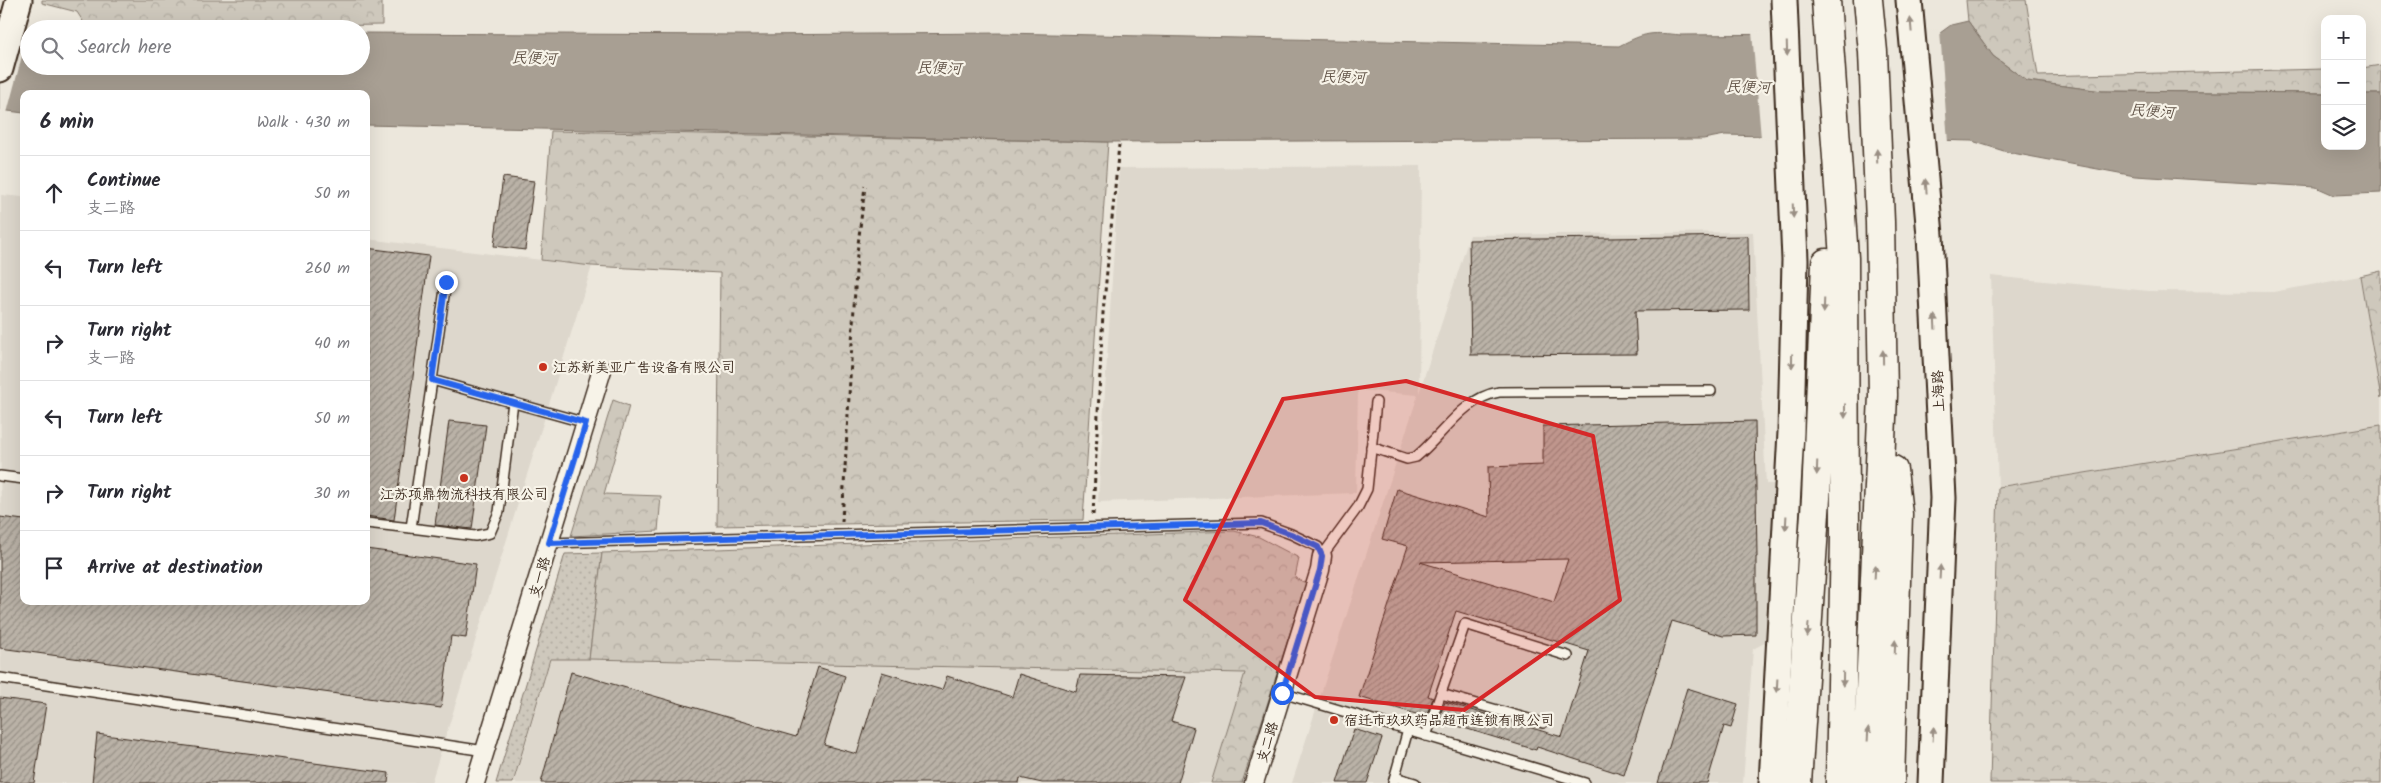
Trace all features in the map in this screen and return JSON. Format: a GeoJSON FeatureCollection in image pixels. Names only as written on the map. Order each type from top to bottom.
{"type":"FeatureCollection","features":[{"type":"Feature","properties":{"kind":"highway"},"geometry":{"type":"LineString","coordinates":[[1826,0],[1833,103],[1835,258],[1845,537],[1840,783]]}},
{"type":"Feature","properties":{"kind":"highway"},"geometry":{"type":"LineString","coordinates":[[1866,783],[1883,395],[1880,222],[1873,52],[1868,0]]}},
{"type":"Feature","properties":{"kind":"highway"},"geometry":{"type":"LineString","coordinates":[[1797,783],[1816,498],[1835,258]]}},
{"type":"Feature","properties":{"kind":"highway"},"geometry":{"type":"LineString","coordinates":[[1883,395],[1898,514],[1890,783]]}},
{"type":"Feature","properties":{"kind":"main road"},"geometry":{"type":"LineString","coordinates":[[0,69],[19,0]]}},
{"type":"Feature","properties":{"kind":"main road"},"geometry":{"type":"LineString","coordinates":[[1772,783],[1791,432],[1795,260],[1784,0]]}},
{"type":"Feature","properties":{"kind":"main road","name":"上海路"},"geometry":{"type":"LineString","coordinates":[[1909,0],[1930,235],[1943,498],[1931,783]]}},
{"type":"Feature","properties":{"kind":"street","name":"支一路"},"geometry":{"type":"LineString","coordinates":[[475,783],[602,370]]}},
{"type":"Feature","properties":{"kind":"street","name":"支二路"},"geometry":{"type":"LineString","coordinates":[[1254,783],[1320,570],[1322,556]]}},
{"type":"Feature","properties":{"kind":"lane"},"geometry":{"type":"LineString","coordinates":[[411,528],[446,282]]}},
{"type":"Feature","properties":{"kind":"lane"},"geometry":{"type":"LineString","coordinates":[[432,380],[586,423]]}},
{"type":"Feature","properties":{"kind":"lane"},"geometry":{"type":"LineString","coordinates":[[1371,447],[1407,459],[1416,456],[1461,412],[1487,394],[1499,392],[1711,391]]}},
{"type":"Feature","properties":{"kind":"lane"},"geometry":{"type":"LineString","coordinates":[[370,523],[475,536],[490,532],[499,512],[513,402]]}},
{"type":"Feature","properties":{"kind":"lane"},"geometry":{"type":"LineString","coordinates":[[549,543],[1261,523],[1291,534],[1318,547],[1322,556],[1358,507],[1367,489],[1376,402]]}},
{"type":"Feature","properties":{"kind":"lane"},"geometry":{"type":"LineString","coordinates":[[0,476],[20,478]]}},
{"type":"Feature","properties":{"kind":"lane"},"geometry":{"type":"LineString","coordinates":[[1426,736],[1465,624],[1568,656]]}},
{"type":"Feature","properties":{"kind":"lane"},"geometry":{"type":"LineString","coordinates":[[0,678],[485,751]]}},
{"type":"Feature","properties":{"kind":"lane"},"geometry":{"type":"LineString","coordinates":[[1282,693],[1585,783]]}},
{"type":"Feature","properties":{"kind":"lane"},"geometry":{"type":"LineString","coordinates":[[1441,694],[1543,723]]}},
{"type":"Feature","properties":{"kind":"lane"},"geometry":{"type":"LineString","coordinates":[[1408,730],[1394,780],[1415,783]]}},
{"type":"Feature","properties":{"kind":"path"},"geometry":{"type":"LineString","coordinates":[[1092,528],[1103,313],[1119,145]]}},
{"type":"Feature","properties":{"kind":"path"},"geometry":{"type":"LineString","coordinates":[[842,535],[857,253],[865,186]]}},
{"type":"Feature","properties":{"kind":"highlighted area"},"geometry":{"type":"Polygon","coordinates":[[[1406,381],[1593,436],[1620,600],[1464,710],[1315,697],[1185,600],[1283,399],[1406,381]]]}},
{"type":"Feature","properties":{"kind":"shaded area"},"geometry":{"type":"Polygon","coordinates":[[[1421,166],[1419,393],[1470,235],[1753,232],[1766,484],[1780,484],[1785,632],[1753,649],[1743,783],[1292,783],[1418,395],[1358,390],[1356,493],[1098,502],[1119,168],[1421,166]]]}},
{"type":"Feature","properties":{"kind":"shaded area"},"geometry":{"type":"Polygon","coordinates":[[[1,195],[20,197],[20,605],[370,605],[370,239],[592,266],[431,783],[0,783],[1,195]]]}},
{"type":"Feature","properties":{"kind":"shaded area"},"geometry":{"type":"Polygon","coordinates":[[[1991,276],[2149,291],[2273,292],[2360,276],[2381,398],[2381,425],[1998,487],[1991,276]]]}},
{"type":"Feature","properties":{"kind":"shaded area"},"geometry":{"type":"Polygon","coordinates":[[[551,658],[1245,673],[1211,783],[514,783],[551,658]]]}},
{"type":"Feature","properties":{"kind":"green space"},"geometry":{"type":"Polygon","coordinates":[[[42,0],[382,0],[382,25],[370,25],[370,20],[82,20],[77,12],[42,3],[42,0]]]}},
{"type":"Feature","properties":{"kind":"green space"},"geometry":{"type":"Polygon","coordinates":[[[1966,0],[2026,0],[2038,76],[2321,69],[2321,93],[2102,91],[2027,81],[1993,56],[1968,21],[1966,0]]]}},
{"type":"Feature","properties":{"kind":"green space"},"geometry":{"type":"Polygon","coordinates":[[[2381,65],[2381,94],[2366,94],[2366,67],[2381,65]]]}},
{"type":"Feature","properties":{"kind":"green space"},"geometry":{"type":"Polygon","coordinates":[[[551,131],[1108,142],[1083,520],[717,526],[720,273],[592,266],[541,260],[551,131]]]}},
{"type":"Feature","properties":{"kind":"green space"},"geometry":{"type":"Polygon","coordinates":[[[2381,271],[2381,398],[2360,276],[2381,271]]]}},
{"type":"Feature","properties":{"kind":"green space"},"geometry":{"type":"Polygon","coordinates":[[[613,400],[629,406],[604,494],[661,496],[658,531],[571,536],[613,400]]]}},
{"type":"Feature","properties":{"kind":"green space"},"geometry":{"type":"Polygon","coordinates":[[[2381,425],[2381,783],[1990,783],[1998,487],[2381,425]]]}},
{"type":"Feature","properties":{"kind":"green space"},"geometry":{"type":"Polygon","coordinates":[[[1234,531],[1259,537],[1299,558],[1295,578],[1306,583],[1242,783],[1211,783],[1245,673],[589,659],[602,553],[1234,531]]]}},
{"type":"Feature","properties":{"kind":"green space"},"geometry":{"type":"Polygon","coordinates":[[[602,553],[589,659],[550,659],[513,783],[496,783],[565,554],[602,553]]]}},
{"type":"Feature","properties":{"kind":"water","name":"民便河"},"geometry":{"type":"Polygon","coordinates":[[[1968,21],[1993,56],[2027,81],[2102,91],[2321,93],[2321,150],[2366,150],[2366,94],[2381,94],[2381,193],[2334,195],[2316,187],[2135,176],[2007,152],[1972,141],[1725,135],[1703,139],[1108,142],[370,125],[370,90],[20,90],[20,112],[0,110],[0,36],[20,38],[20,75],[370,75],[370,33],[743,35],[1001,33],[1619,46],[1636,38],[1655,33],[1681,35],[1940,33],[1951,25],[1968,21]]]}},
{"type":"Feature","properties":{"kind":"pier"},"geometry":{"type":"Polygon","coordinates":[[[1940,30],[1948,143],[1761,138],[1752,32],[1940,30]]]}},
{"type":"Feature","properties":{"kind":"pier"},"geometry":{"type":"Polygon","coordinates":[[[0,33],[20,36],[20,64],[7,113],[0,112],[0,33]]]}},
{"type":"Feature","properties":{"kind":"building"},"geometry":{"type":"Polygon","coordinates":[[[503,177],[534,181],[525,250],[494,246],[503,177]]]}},
{"type":"Feature","properties":{"kind":"building"},"geometry":{"type":"Polygon","coordinates":[[[1748,236],[1749,310],[1635,311],[1637,354],[1471,355],[1469,240],[1748,236]]]}},
{"type":"Feature","properties":{"kind":"building"},"geometry":{"type":"Polygon","coordinates":[[[370,249],[429,256],[394,520],[370,517],[370,249]]]}},
{"type":"Feature","properties":{"kind":"building"},"geometry":{"type":"Polygon","coordinates":[[[449,421],[486,425],[472,529],[435,525],[449,421]]]}},
{"type":"Feature","properties":{"kind":"building"},"geometry":{"type":"Polygon","coordinates":[[[1755,421],[1756,635],[1723,636],[1672,621],[1624,775],[1537,747],[1536,750],[1438,720],[1445,702],[1562,737],[1589,651],[1456,611],[1428,696],[1433,698],[1426,717],[1359,697],[1408,546],[1382,539],[1397,489],[1489,517],[1488,467],[1543,465],[1543,426],[1755,421]],[[1568,559],[1420,562],[1554,602],[1568,559]]]}},
{"type":"Feature","properties":{"kind":"building"},"geometry":{"type":"Polygon","coordinates":[[[0,517],[20,520],[20,605],[370,605],[370,550],[476,564],[466,638],[451,636],[441,708],[0,648],[0,517]]]}},
{"type":"Feature","properties":{"kind":"building"},"geometry":{"type":"Polygon","coordinates":[[[818,667],[845,676],[824,745],[857,754],[882,672],[942,690],[947,676],[1012,697],[1019,674],[1076,692],[1080,675],[1186,677],[1171,721],[1194,728],[1178,783],[1042,783],[1020,778],[1019,783],[541,783],[571,672],[796,737],[818,667]]]}},
{"type":"Feature","properties":{"kind":"building"},"geometry":{"type":"Polygon","coordinates":[[[1687,688],[1738,704],[1731,728],[1724,726],[1707,783],[1658,783],[1687,688]]]}},
{"type":"Feature","properties":{"kind":"building"},"geometry":{"type":"Polygon","coordinates":[[[0,698],[46,704],[34,783],[0,783],[0,698]]]}},
{"type":"Feature","properties":{"kind":"building"},"geometry":{"type":"Polygon","coordinates":[[[1354,729],[1382,738],[1367,783],[1337,783],[1354,729]]]}},
{"type":"Feature","properties":{"kind":"building"},"geometry":{"type":"Polygon","coordinates":[[[97,734],[389,773],[388,783],[92,783],[97,734]]]}},
{"type":"Feature","properties":{"kind":"place","name":"江苏新美亚广告设备有限公司"},"geometry":{"type":"Point","coordinates":[543,367]}},
{"type":"Feature","properties":{"kind":"place","name":"江苏项鼎物流科技有限公司"},"geometry":{"type":"Point","coordinates":[464,478]}},
{"type":"Feature","properties":{"kind":"place","name":"宿迁市玖玖药品超市连锁有限公司"},"geometry":{"type":"Point","coordinates":[1334,720]}},
{"type":"Feature","properties":{"kind":"route"},"geometry":{"type":"LineString","coordinates":[[446,282],[432,380],[586,423],[549,543],[1261,523],[1291,534],[1318,547],[1322,556],[1320,570],[1282,693]]}}]}
